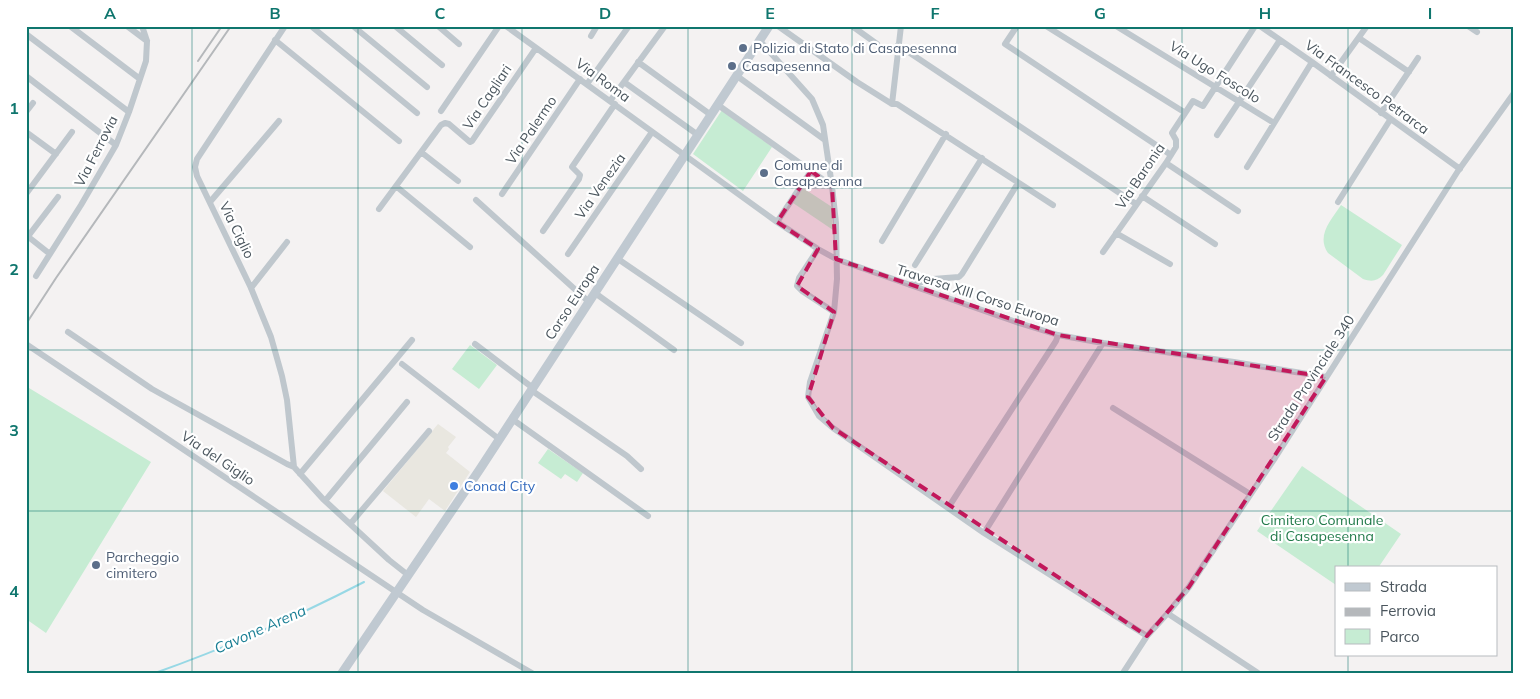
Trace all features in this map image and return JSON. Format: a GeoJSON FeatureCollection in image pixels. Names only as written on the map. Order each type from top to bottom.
{"type":"FeatureCollection","features":[{"type":"Feature","properties":{"kind":"street"},"geometry":{"type":"LineString","coordinates":[[70,26],[140,79]]}},
{"type":"Feature","properties":{"kind":"street"},"geometry":{"type":"LineString","coordinates":[[127,26],[147,41]]}},
{"type":"Feature","properties":{"kind":"street","name":"Via Ferrovia"},"geometry":{"type":"LineString","coordinates":[[36,276],[116,145],[146,61],[147,41],[142,26]]}},
{"type":"Feature","properties":{"kind":"street","name":"Via Ciglio"},"geometry":{"type":"LineString","coordinates":[[286,26],[197,159],[195,167],[197,176],[251,288],[271,337],[287,400],[294,466]]}},
{"type":"Feature","properties":{"kind":"street"},"geometry":{"type":"LineString","coordinates":[[311,26],[417,113]]}},
{"type":"Feature","properties":{"kind":"street"},"geometry":{"type":"LineString","coordinates":[[353,26],[427,87]]}},
{"type":"Feature","properties":{"kind":"street"},"geometry":{"type":"LineString","coordinates":[[395,26],[442,65]]}},
{"type":"Feature","properties":{"kind":"street"},"geometry":{"type":"LineString","coordinates":[[438,26],[459,44]]}},
{"type":"Feature","properties":{"kind":"street"},"geometry":{"type":"LineString","coordinates":[[441,111],[499,26]]}},
{"type":"Feature","properties":{"kind":"street"},"geometry":{"type":"LineString","coordinates":[[591,36],[597,26]]}},
{"type":"Feature","properties":{"kind":"street"},"geometry":{"type":"LineString","coordinates":[[587,84],[629,26]]}},
{"type":"Feature","properties":{"kind":"street"},"geometry":{"type":"LineString","coordinates":[[543,231],[580,175],[572,167],[624,82],[665,26]]}},
{"type":"Feature","properties":{"kind":"street","name":"Corso Europa"},"geometry":{"type":"LineString","coordinates":[[342,673],[499,440],[769,26]]}},
{"type":"Feature","properties":{"kind":"street"},"geometry":{"type":"LineString","coordinates":[[778,26],[856,82],[946,134],[1053,205]]}},
{"type":"Feature","properties":{"kind":"street"},"geometry":{"type":"LineString","coordinates":[[852,26],[877,44]]}},
{"type":"Feature","properties":{"kind":"street"},"geometry":{"type":"LineString","coordinates":[[892,104],[901,26]]}},
{"type":"Feature","properties":{"kind":"street"},"geometry":{"type":"LineString","coordinates":[[1017,26],[1005,44],[1171,155]]}},
{"type":"Feature","properties":{"kind":"street"},"geometry":{"type":"LineString","coordinates":[[1046,26],[1184,112],[1193,101],[1203,106],[1255,26]]}},
{"type":"Feature","properties":{"kind":"street","name":"Via Ugo Foscolo"},"geometry":{"type":"LineString","coordinates":[[1116,26],[1274,123]]}},
{"type":"Feature","properties":{"kind":"street","name":"Via Francesco Petrarca"},"geometry":{"type":"LineString","coordinates":[[1260,26],[1460,169]]}},
{"type":"Feature","properties":{"kind":"street"},"geometry":{"type":"LineString","coordinates":[[1331,76],[1367,26]]}},
{"type":"Feature","properties":{"kind":"street"},"geometry":{"type":"LineString","coordinates":[[1468,26],[1477,32]]}},
{"type":"Feature","properties":{"kind":"street","name":"Via Roma"},"geometry":{"type":"LineString","coordinates":[[508,27],[685,156]]}},
{"type":"Feature","properties":{"kind":"street"},"geometry":{"type":"LineString","coordinates":[[26,34],[129,112]]}},
{"type":"Feature","properties":{"kind":"street"},"geometry":{"type":"LineString","coordinates":[[1358,38],[1409,72]]}},
{"type":"Feature","properties":{"kind":"street"},"geometry":{"type":"LineString","coordinates":[[275,40],[399,140]]}},
{"type":"Feature","properties":{"kind":"street"},"geometry":{"type":"LineString","coordinates":[[1217,136],[1280,40]]}},
{"type":"Feature","properties":{"kind":"street"},"geometry":{"type":"LineString","coordinates":[[760,41],[812,99],[823,125],[836,223],[836,260],[834,312],[810,382],[808,397],[819,416],[833,428],[984,533],[1147,636]]}},
{"type":"Feature","properties":{"kind":"street"},"geometry":{"type":"LineString","coordinates":[[898,45],[1136,204]]}},
{"type":"Feature","properties":{"kind":"street","name":"Via Cagliari"},"geometry":{"type":"LineString","coordinates":[[380,209],[441,125],[449,124],[470,142],[472,141],[536,48]]}},
{"type":"Feature","properties":{"kind":"street"},"geometry":{"type":"LineString","coordinates":[[1381,113],[1418,58]]}},
{"type":"Feature","properties":{"kind":"street"},"geometry":{"type":"LineString","coordinates":[[638,62],[712,115]]}},
{"type":"Feature","properties":{"kind":"street"},"geometry":{"type":"LineString","coordinates":[[1247,167],[1312,62]]}},
{"type":"Feature","properties":{"kind":"street"},"geometry":{"type":"LineString","coordinates":[[26,76],[116,145]]}},
{"type":"Feature","properties":{"kind":"street"},"geometry":{"type":"LineString","coordinates":[[737,76],[825,140]]}},
{"type":"Feature","properties":{"kind":"street","name":"Via Palermo"},"geometry":{"type":"LineString","coordinates":[[502,194],[580,79]]}},
{"type":"Feature","properties":{"kind":"street"},"geometry":{"type":"LineString","coordinates":[[624,82],[698,135]]}},
{"type":"Feature","properties":{"kind":"street","name":"Strada Provinciale 340"},"geometry":{"type":"LineString","coordinates":[[1123,673],[1147,636],[1189,587],[1460,169],[1514,93]]}},
{"type":"Feature","properties":{"kind":"street"},"geometry":{"type":"LineString","coordinates":[[26,112],[33,103]]}},
{"type":"Feature","properties":{"kind":"street"},"geometry":{"type":"LineString","coordinates":[[718,105],[832,186]]}},
{"type":"Feature","properties":{"kind":"street","name":"Via Baronia"},"geometry":{"type":"LineString","coordinates":[[1103,252],[1176,147],[1176,140],[1172,133],[1184,112]]}},
{"type":"Feature","properties":{"kind":"street"},"geometry":{"type":"LineString","coordinates":[[1338,202],[1390,120]]}},
{"type":"Feature","properties":{"kind":"street"},"geometry":{"type":"LineString","coordinates":[[210,202],[279,121]]}},
{"type":"Feature","properties":{"kind":"street"},"geometry":{"type":"LineString","coordinates":[[26,132],[56,154]]}},
{"type":"Feature","properties":{"kind":"street"},"geometry":{"type":"LineString","coordinates":[[26,194],[72,132]]}},
{"type":"Feature","properties":{"kind":"street","name":"Via Venezia"},"geometry":{"type":"LineString","coordinates":[[568,254],[652,132]]}},
{"type":"Feature","properties":{"kind":"street"},"geometry":{"type":"LineString","coordinates":[[882,241],[946,134]]}},
{"type":"Feature","properties":{"kind":"street"},"geometry":{"type":"LineString","coordinates":[[421,152],[458,181]]}},
{"type":"Feature","properties":{"kind":"street","name":"Traversa XIII Corso Europa"},"geometry":{"type":"LineString","coordinates":[[685,156],[777,222],[836,260],[909,286],[1058,334],[1104,343],[1326,377]]}},
{"type":"Feature","properties":{"kind":"street"},"geometry":{"type":"LineString","coordinates":[[915,265],[982,158]]}},
{"type":"Feature","properties":{"kind":"street"},"geometry":{"type":"LineString","coordinates":[[1166,163],[1238,211]]}},
{"type":"Feature","properties":{"kind":"street"},"geometry":{"type":"LineString","coordinates":[[777,222],[811,171]]}},
{"type":"Feature","properties":{"kind":"street"},"geometry":{"type":"LineString","coordinates":[[909,286],[933,279],[958,277],[962,274],[1018,183]]}},
{"type":"Feature","properties":{"kind":"street"},"geometry":{"type":"LineString","coordinates":[[397,187],[470,246]]}},
{"type":"Feature","properties":{"kind":"street"},"geometry":{"type":"LineString","coordinates":[[1142,196],[1215,244]]}},
{"type":"Feature","properties":{"kind":"street"},"geometry":{"type":"LineString","coordinates":[[50,254],[27,237],[58,197]]}},
{"type":"Feature","properties":{"kind":"street"},"geometry":{"type":"LineString","coordinates":[[476,200],[589,302]]}},
{"type":"Feature","properties":{"kind":"street"},"geometry":{"type":"LineString","coordinates":[[1116,233],[1170,264]]}},
{"type":"Feature","properties":{"kind":"street"},"geometry":{"type":"LineString","coordinates":[[251,288],[287,242]]}},
{"type":"Feature","properties":{"kind":"street"},"geometry":{"type":"LineString","coordinates":[[818,249],[799,278],[797,286],[834,312]]}},
{"type":"Feature","properties":{"kind":"street"},"geometry":{"type":"LineString","coordinates":[[618,258],[741,343]]}},
{"type":"Feature","properties":{"kind":"street"},"geometry":{"type":"LineString","coordinates":[[595,293],[674,350]]}},
{"type":"Feature","properties":{"kind":"street"},"geometry":{"type":"LineString","coordinates":[[68,332],[152,389],[287,464],[294,466],[325,501],[408,575]]}},
{"type":"Feature","properties":{"kind":"street"},"geometry":{"type":"LineString","coordinates":[[948,508],[1056,341],[1058,334]]}},
{"type":"Feature","properties":{"kind":"street"},"geometry":{"type":"LineString","coordinates":[[300,474],[412,340]]}},
{"type":"Feature","properties":{"kind":"street"},"geometry":{"type":"LineString","coordinates":[[984,533],[1104,343]]}},
{"type":"Feature","properties":{"kind":"street","name":"Via del Giglio"},"geometry":{"type":"LineString","coordinates":[[26,344],[396,592]]}},
{"type":"Feature","properties":{"kind":"street"},"geometry":{"type":"LineString","coordinates":[[475,344],[532,389],[627,456],[641,469]]}},
{"type":"Feature","properties":{"kind":"street"},"geometry":{"type":"LineString","coordinates":[[402,364],[499,440]]}},
{"type":"Feature","properties":{"kind":"street"},"geometry":{"type":"LineString","coordinates":[[325,501],[407,402]]}},
{"type":"Feature","properties":{"kind":"street"},"geometry":{"type":"LineString","coordinates":[[1113,408],[1250,494]]}},
{"type":"Feature","properties":{"kind":"street"},"geometry":{"type":"LineString","coordinates":[[512,419],[648,516]]}},
{"type":"Feature","properties":{"kind":"street"},"geometry":{"type":"LineString","coordinates":[[351,524],[429,431]]}},
{"type":"Feature","properties":{"kind":"street"},"geometry":{"type":"LineString","coordinates":[[396,592],[532,673]]}},
{"type":"Feature","properties":{"kind":"street"},"geometry":{"type":"LineString","coordinates":[[1167,614],[1248,670],[1258,673]]}},
{"type":"Feature","properties":{"kind":"highlighted area"},"geometry":{"type":"Polygon","coordinates":[[[811,171],[832,186],[836,259],[1058,335],[1326,377],[1189,587],[1147,636],[833,428],[808,397],[834,312],[797,286],[818,249],[777,222],[811,171]]]}},
{"type":"Feature","properties":{"kind":"shaded area"},"geometry":{"type":"Polygon","coordinates":[[[438,424],[456,437],[446,453],[470,472],[445,511],[429,499],[416,517],[383,491],[438,424]]]}},
{"type":"Feature","properties":{"kind":"green space"},"geometry":{"type":"Polygon","coordinates":[[[722,110],[772,147],[743,191],[693,154],[722,110]]]}},
{"type":"Feature","properties":{"kind":"green space"},"geometry":{"type":"Polygon","coordinates":[[[803,188],[832,207],[833,230],[793,203],[803,188]]]}},
{"type":"Feature","properties":{"kind":"green space"},"geometry":{"type":"Polygon","coordinates":[[[1341,205],[1402,245],[1383,275],[1376,280],[1363,279],[1328,253],[1325,247],[1324,234],[1326,228],[1341,205]]]}},
{"type":"Feature","properties":{"kind":"green space"},"geometry":{"type":"Polygon","coordinates":[[[470,345],[497,365],[479,389],[452,369],[470,345]]]}},
{"type":"Feature","properties":{"kind":"green space"},"geometry":{"type":"Polygon","coordinates":[[[29,388],[151,462],[46,633],[26,619],[26,392],[29,388]]]}},
{"type":"Feature","properties":{"kind":"green space"},"geometry":{"type":"Polygon","coordinates":[[[548,449],[583,473],[577,482],[565,474],[561,479],[538,463],[548,449]]]}},
{"type":"Feature","properties":{"kind":"green space","name":"Cimitero Comunale di Casapesenna"},"geometry":{"type":"Polygon","coordinates":[[[1302,466],[1401,534],[1379,566],[1335,566],[1335,584],[1257,531],[1302,466]]]}},
{"type":"Feature","properties":{"kind":"waterway","name":"Cavone Arena"},"geometry":{"type":"LineString","coordinates":[[155,673],[261,631],[364,582]]}},
{"type":"Feature","properties":{"kind":"railway"},"geometry":{"type":"LineString","coordinates":[[198,61],[222,26]]}},
{"type":"Feature","properties":{"kind":"railway"},"geometry":{"type":"LineString","coordinates":[[26,324],[231,26]]}},
{"type":"Feature","properties":{"kind":"place","name":"Polizia di Stato di Casapesenna"},"geometry":{"type":"Point","coordinates":[743,48]}},
{"type":"Feature","properties":{"kind":"place","name":"Casapesenna"},"geometry":{"type":"Point","coordinates":[732,66]}},
{"type":"Feature","properties":{"kind":"place","name":"Comune di Casapesenna"},"geometry":{"type":"Point","coordinates":[764,173]}},
{"type":"Feature","properties":{"kind":"place","name":"Conad City"},"geometry":{"type":"Point","coordinates":[454,486]}},
{"type":"Feature","properties":{"kind":"place","name":"Parcheggio cimitero"},"geometry":{"type":"Point","coordinates":[96,565]}}]}
